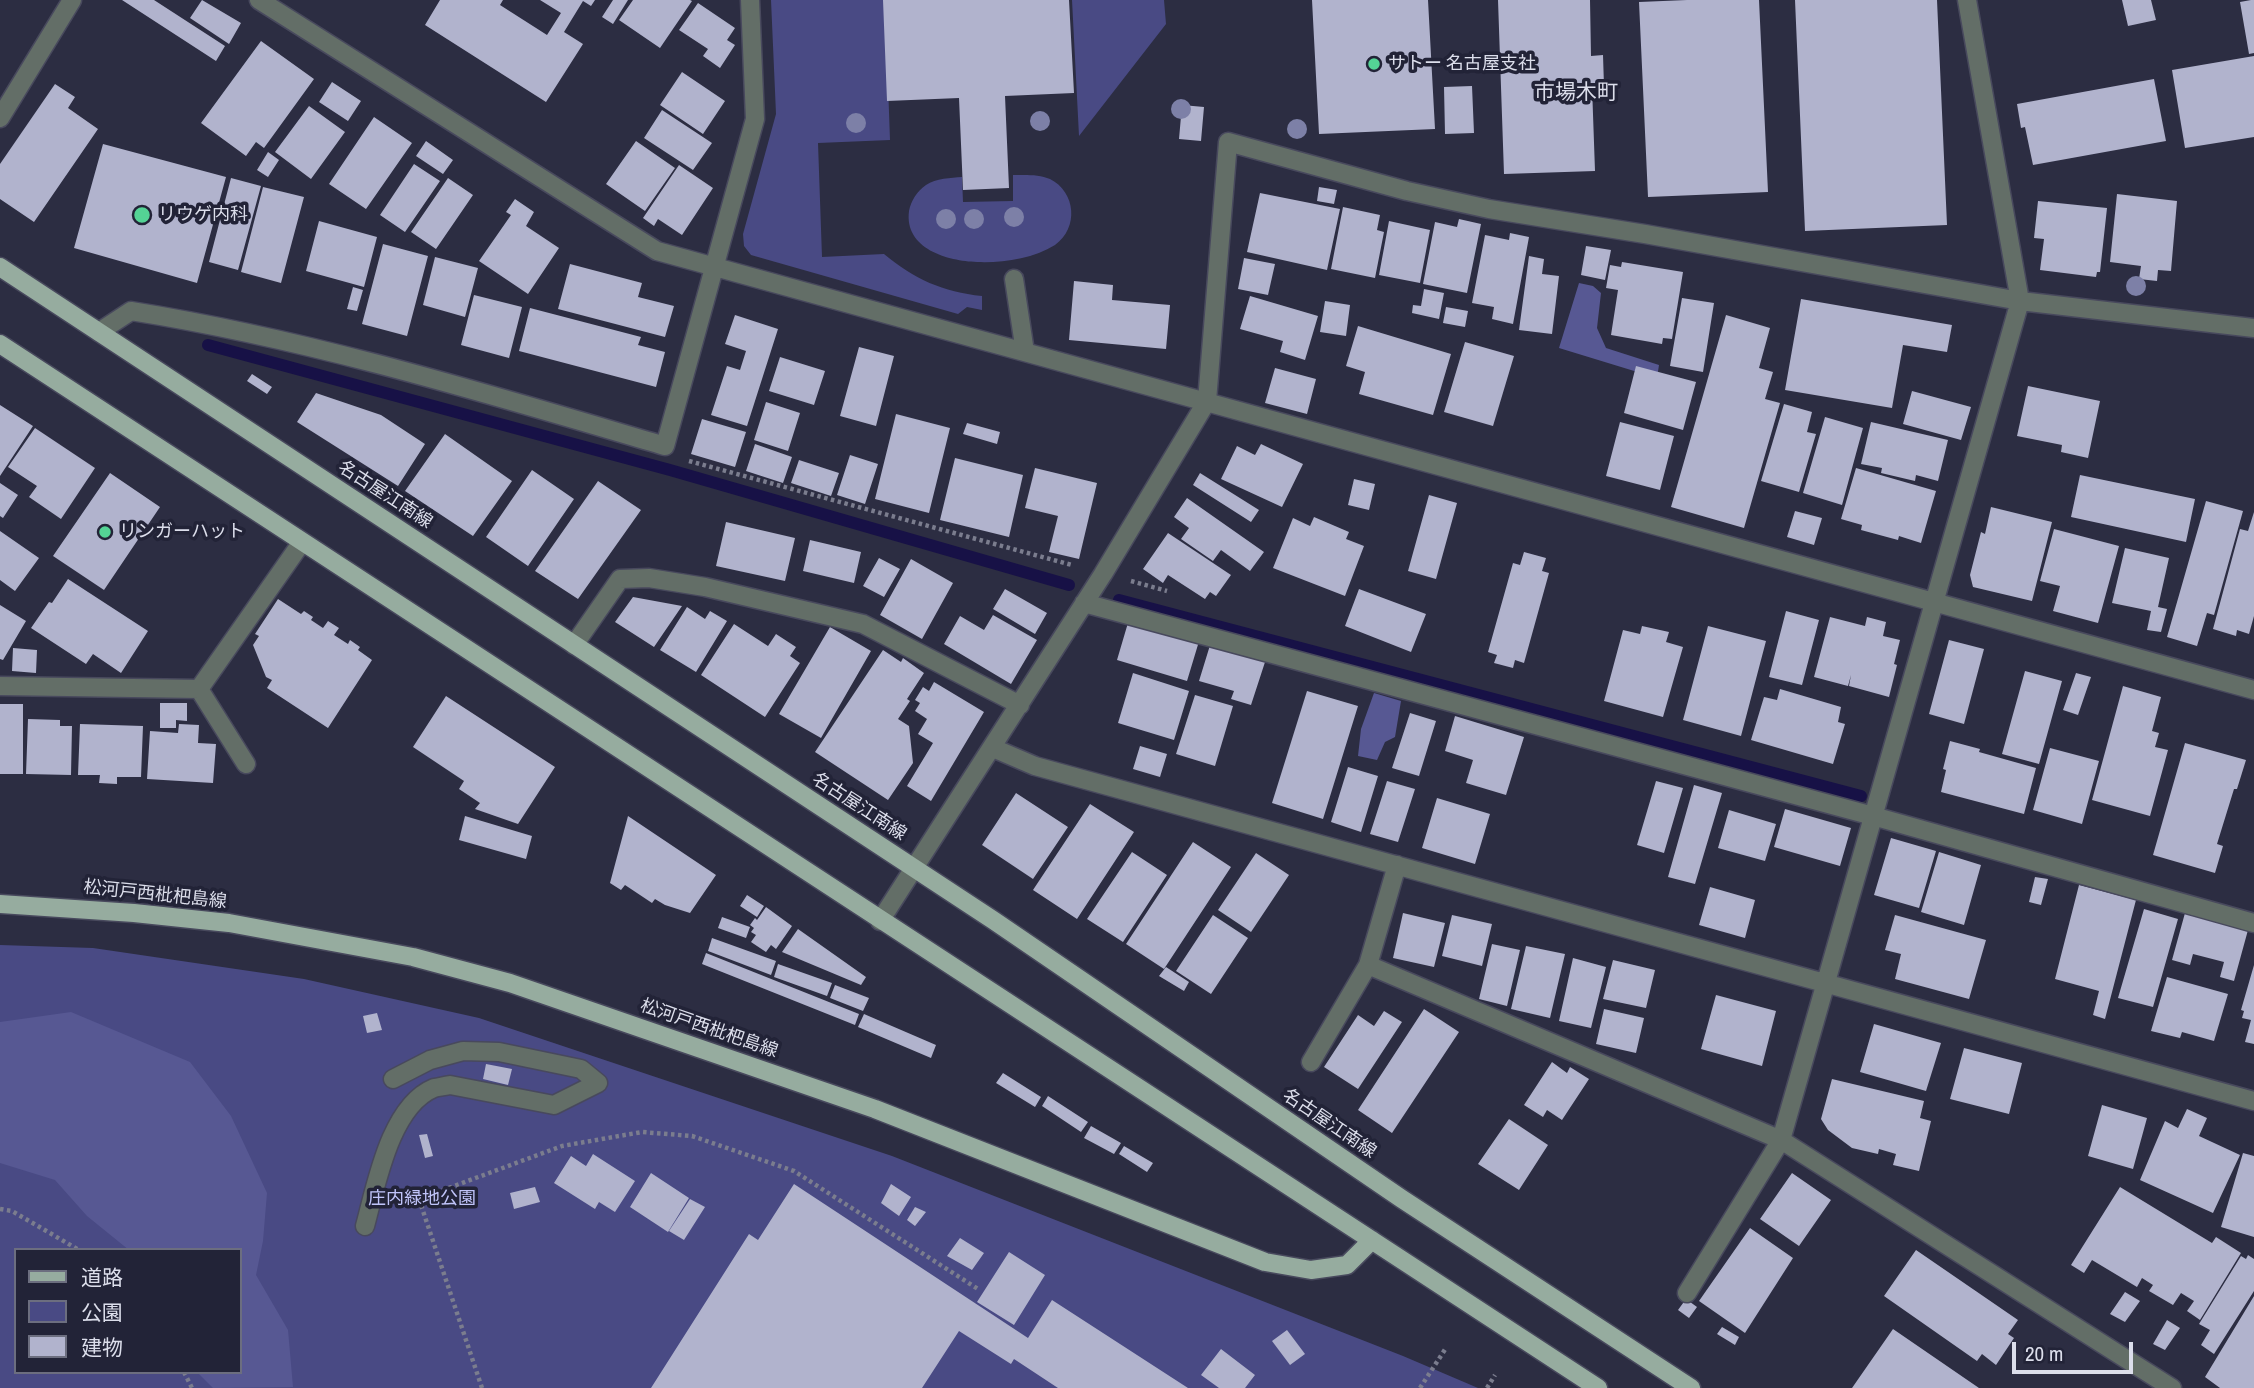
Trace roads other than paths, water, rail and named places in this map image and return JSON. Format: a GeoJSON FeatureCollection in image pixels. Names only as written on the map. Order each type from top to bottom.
{"type":"FeatureCollection","features":[{"type":"Feature","properties":{"kind":"main road","name":"名古屋江南線"},"geometry":{"type":"LineString","coordinates":[[0,267],[913,868],[1402,1199],[1691,1388]]}},
{"type":"Feature","properties":{"kind":"main road"},"geometry":{"type":"LineString","coordinates":[[0,344],[1598,1388]]}},
{"type":"Feature","properties":{"kind":"main road","name":"松河戸西枇杷島線"},"geometry":{"type":"LineString","coordinates":[[0,904],[229,923],[413,957],[510,983],[875,1110],[1265,1262],[1311,1270],[1347,1265],[1372,1240]]}},
{"type":"Feature","properties":{"kind":"street"},"geometry":{"type":"LineString","coordinates":[[0,118],[72,0]]}},
{"type":"Feature","properties":{"kind":"street"},"geometry":{"type":"LineString","coordinates":[[259,0],[657,251],[2254,690]]}},
{"type":"Feature","properties":{"kind":"street"},"geometry":{"type":"LineString","coordinates":[[99,332],[131,312],[215,325],[382,364],[665,446],[755,120],[750,0]]}},
{"type":"Feature","properties":{"kind":"street"},"geometry":{"type":"LineString","coordinates":[[1687,1293],[1781,1140],[2020,301],[1966,0]]}},
{"type":"Feature","properties":{"kind":"street"},"geometry":{"type":"LineString","coordinates":[[880,921],[993,748],[1207,401],[1228,142],[1407,191],[1489,209],[2020,301],[2254,328]]}},
{"type":"Feature","properties":{"kind":"street"},"geometry":{"type":"LineString","coordinates":[[1014,279],[1025,352]]}},
{"type":"Feature","properties":{"kind":"street"},"geometry":{"type":"LineString","coordinates":[[200,689],[302,542]]}},
{"type":"Feature","properties":{"kind":"street"},"geometry":{"type":"LineString","coordinates":[[574,645],[620,579],[649,578],[705,587],[863,624],[1020,705]]}},
{"type":"Feature","properties":{"kind":"street"},"geometry":{"type":"LineString","coordinates":[[1084,603],[1873,816],[2254,923]]}},
{"type":"Feature","properties":{"kind":"street"},"geometry":{"type":"LineString","coordinates":[[0,686],[200,689]]}},
{"type":"Feature","properties":{"kind":"street"},"geometry":{"type":"LineString","coordinates":[[200,689],[246,764]]}},
{"type":"Feature","properties":{"kind":"street"},"geometry":{"type":"LineString","coordinates":[[993,748],[1035,766],[2254,1101]]}},
{"type":"Feature","properties":{"kind":"street"},"geometry":{"type":"LineString","coordinates":[[1311,1062],[1368,965],[1397,865]]}},
{"type":"Feature","properties":{"kind":"street"},"geometry":{"type":"LineString","coordinates":[[1368,965],[1781,1140],[2172,1388]]}},
{"type":"Feature","properties":{"kind":"street"},"geometry":{"type":"LineString","coordinates":[[365,1226],[381,1163],[392,1136],[414,1103],[433,1089],[450,1085],[554,1105],[598,1083],[581,1069],[499,1052],[475,1051],[463,1051],[430,1060],[393,1079]]}},
{"type":"Feature","properties":{"kind":"waterway"},"geometry":{"type":"LineString","coordinates":[[208,345],[670,470],[1069,585]]}},
{"type":"Feature","properties":{"kind":"waterway"},"geometry":{"type":"LineString","coordinates":[[1119,600],[1861,796]]}},
{"type":"Feature","properties":{"kind":"place","name":"サトー 名古屋支社"},"geometry":{"type":"Point","coordinates":[1374,64]}},
{"type":"Feature","properties":{"kind":"place","name":"リウゲ内科"},"geometry":{"type":"Point","coordinates":[142,215]}},
{"type":"Feature","properties":{"kind":"place","name":"リンガーハット"},"geometry":{"type":"Point","coordinates":[105,532]}},
{"type":"Feature","properties":{"kind":"district","name":"市場木町"},"geometry":{"type":"Point","coordinates":[1576,93]}},
{"type":"Feature","properties":{"kind":"park label","name":"庄内緑地公園"},"geometry":{"type":"Point","coordinates":[422,1199]}}]}
